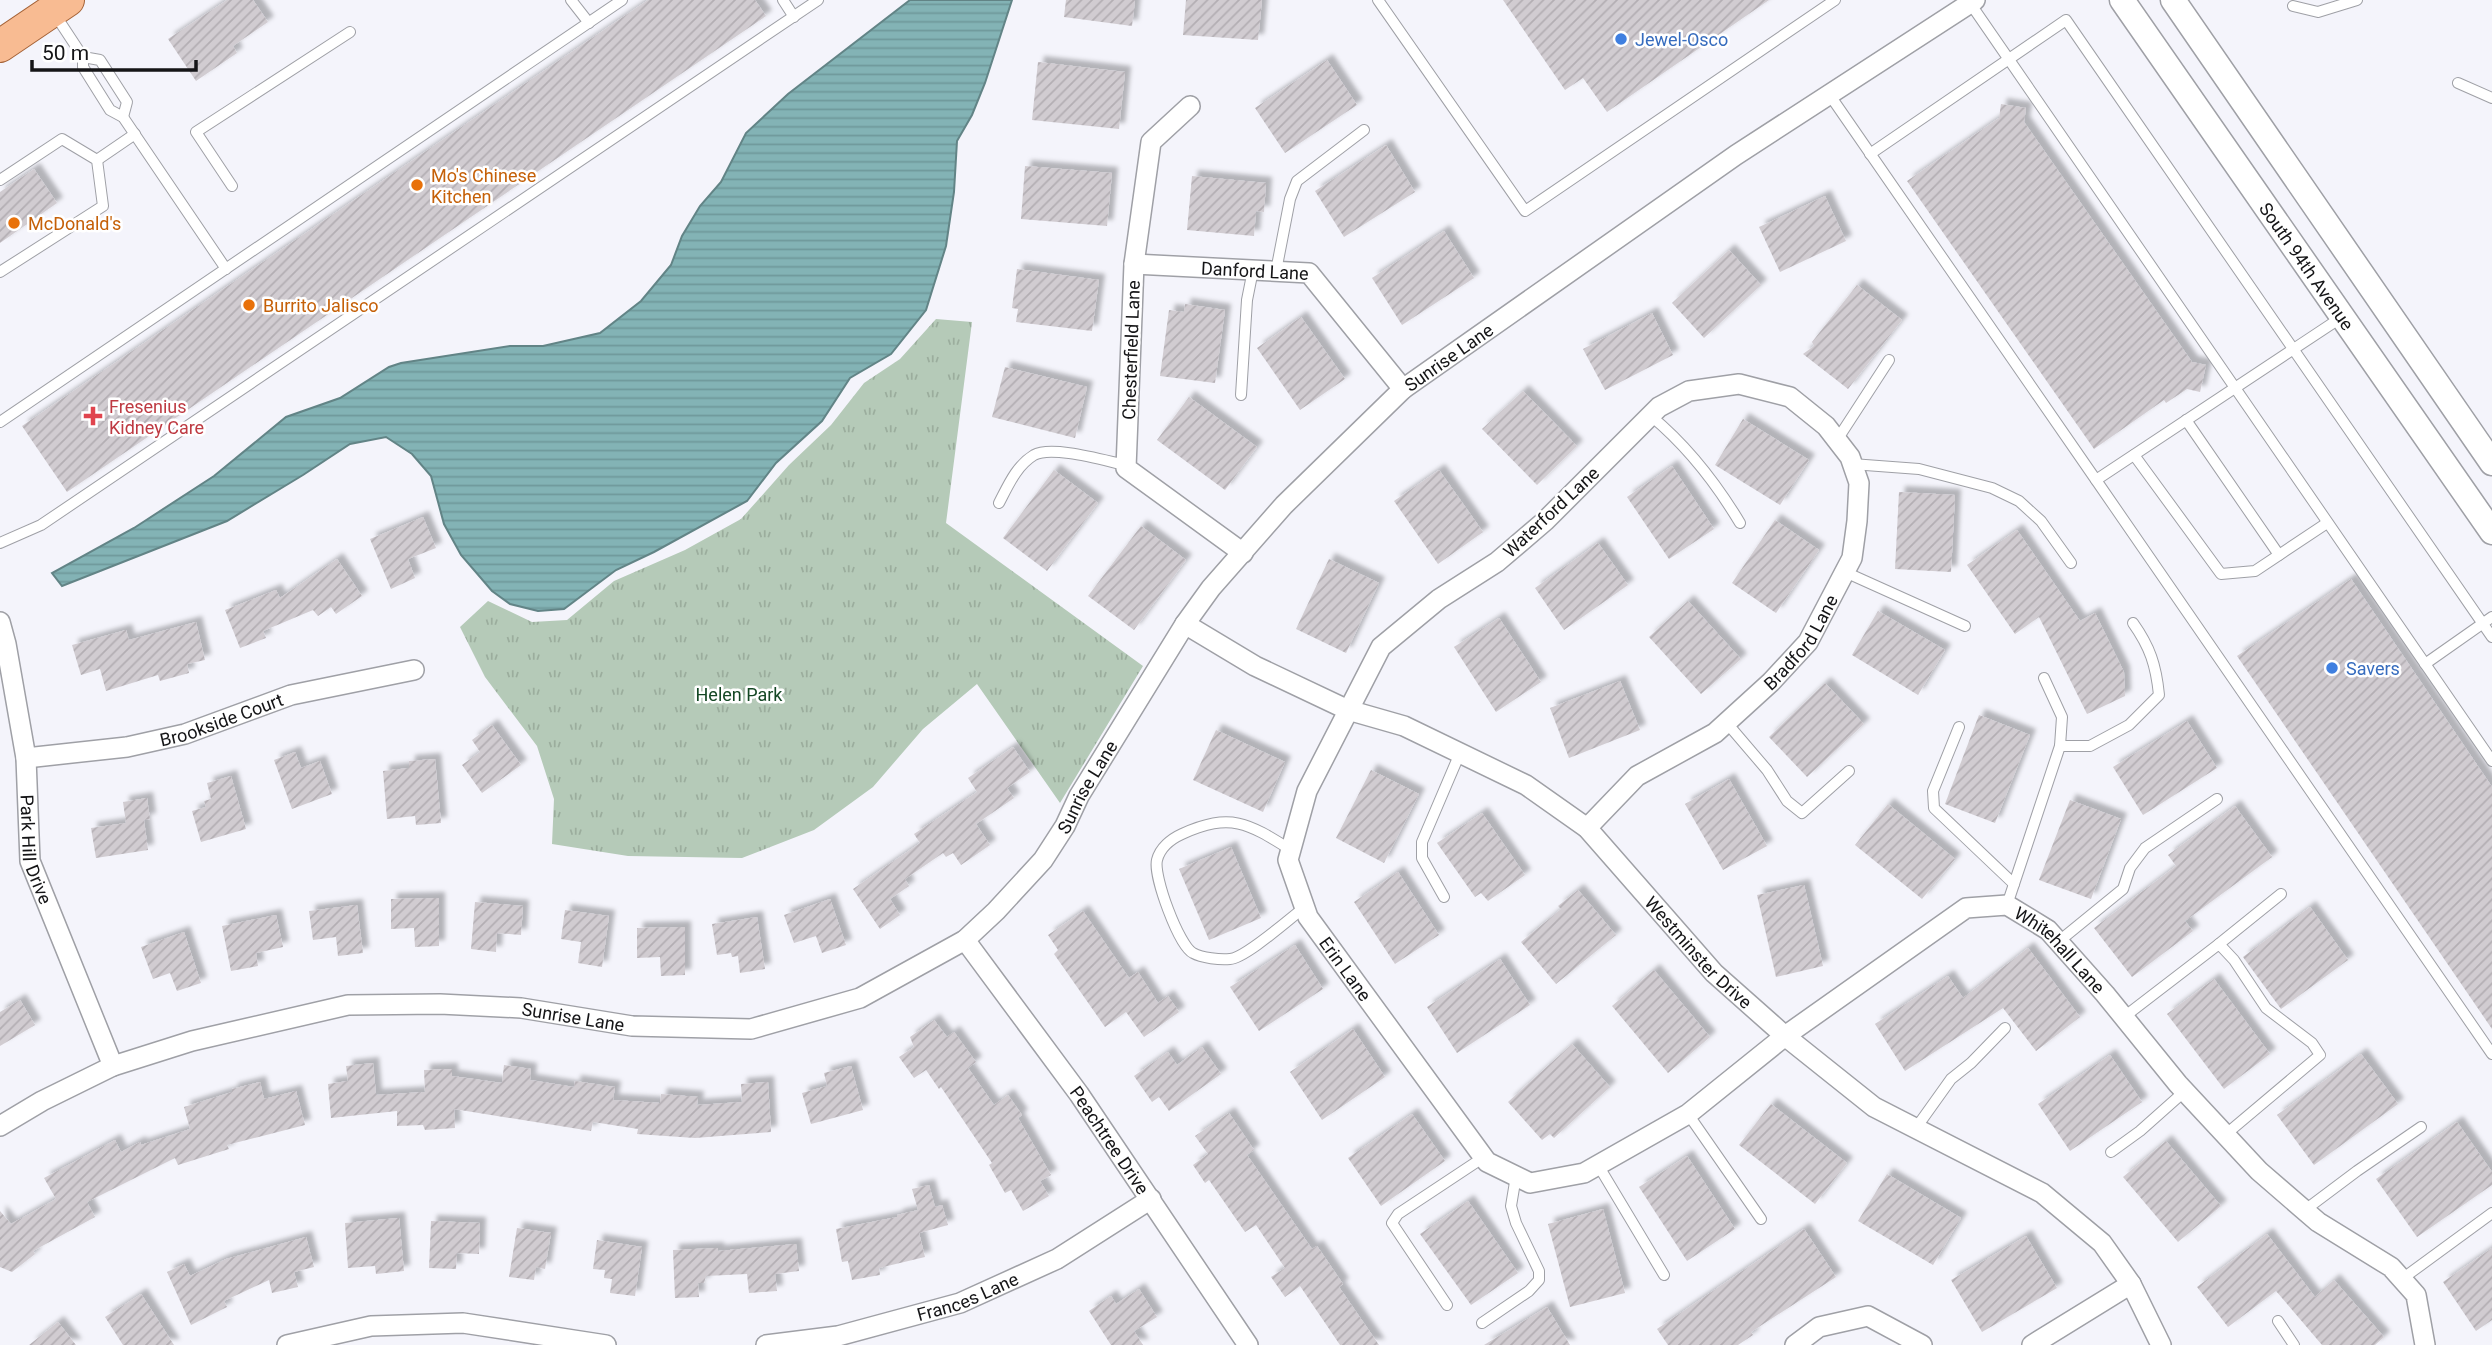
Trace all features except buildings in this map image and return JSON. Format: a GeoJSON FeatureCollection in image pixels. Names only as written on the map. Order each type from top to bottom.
{"type":"FeatureCollection","features":[{"type":"Feature","properties":{"kind":"main road"},"geometry":{"type":"LineString","coordinates":[[0,46],[60,6]]}},
{"type":"Feature","properties":{"kind":"street","name":"South 94th Avenue"},"geometry":{"type":"LineString","coordinates":[[2122,0],[2492,532]]}},
{"type":"Feature","properties":{"kind":"street"},"geometry":{"type":"LineString","coordinates":[[2173,0],[2492,463]]}},
{"type":"Feature","properties":{"kind":"street","name":"Sunrise Lane"},"geometry":{"type":"LineString","coordinates":[[0,1126],[113,1066],[192,1041],[348,1005],[440,1004],[521,1008],[632,1026],[751,1028],[860,998],[965,940],[1043,860],[1065,826],[1079,796],[1185,624],[1211,588],[1284,505],[1403,389],[1736,155],[1973,2]]}},
{"type":"Feature","properties":{"kind":"street","name":"Chesterfield Lane"},"geometry":{"type":"LineString","coordinates":[[1126,465],[1134,264],[1151,142],[1190,106]]}},
{"type":"Feature","properties":{"kind":"street","name":"Danford Lane"},"geometry":{"type":"LineString","coordinates":[[1134,264],[1308,273],[1403,389]]}},
{"type":"Feature","properties":{"kind":"street","name":"Waterford Lane"},"geometry":{"type":"LineString","coordinates":[[1348,710],[1381,648],[1438,599],[1497,562],[1545,521],[1659,407],[1689,391],[1739,384],[1790,397]]}},
{"type":"Feature","properties":{"kind":"street","name":"Bradford Lane"},"geometry":{"type":"LineString","coordinates":[[1587,828],[1637,776],[1715,733],[1771,682],[1808,642],[1852,558],[1859,483],[1852,464],[1826,426],[1790,397]]}},
{"type":"Feature","properties":{"kind":"street"},"geometry":{"type":"LineString","coordinates":[[1126,465],[1126,468],[1242,553]]}},
{"type":"Feature","properties":{"kind":"street","name":"Park Hill Drive"},"geometry":{"type":"LineString","coordinates":[[0,622],[26,758],[30,861],[113,1066]]}},
{"type":"Feature","properties":{"kind":"street","name":"Westminster Drive"},"geometry":{"type":"LineString","coordinates":[[1185,624],[1255,666],[1348,710],[1404,726],[1526,785],[1587,828],[1714,972],[1785,1036],[1874,1107],[2042,1193],[2102,1243],[2131,1284],[2161,1345]]}},
{"type":"Feature","properties":{"kind":"street","name":"Brookside Court"},"geometry":{"type":"LineString","coordinates":[[26,758],[127,747],[185,734],[291,695],[414,670]]}},
{"type":"Feature","properties":{"kind":"street","name":"Erin Lane"},"geometry":{"type":"LineString","coordinates":[[1348,710],[1307,792],[1288,860],[1308,917],[1487,1162],[1523,1179]]}},
{"type":"Feature","properties":{"kind":"street","name":"Whitehall Lane"},"geometry":{"type":"LineString","coordinates":[[1523,1179],[1584,1173],[1688,1114],[1785,1036],[1966,908],[2007,905],[2048,930],[2185,1091],[2259,1171],[2318,1222],[2391,1267],[2416,1295],[2426,1344]]}},
{"type":"Feature","properties":{"kind":"street","name":"Peachtree Drive"},"geometry":{"type":"LineString","coordinates":[[965,940],[1079,1094],[1248,1345]]}},
{"type":"Feature","properties":{"kind":"street","name":"Frances Lane"},"geometry":{"type":"LineString","coordinates":[[766,1345],[838,1336],[960,1303],[1057,1259],[1150,1199]]}},
{"type":"Feature","properties":{"kind":"street"},"geometry":{"type":"LineString","coordinates":[[2032,1345],[2131,1284]]}},
{"type":"Feature","properties":{"kind":"street"},"geometry":{"type":"LineString","coordinates":[[1795,1345],[1819,1327],[1868,1316],[1922,1345]]}},
{"type":"Feature","properties":{"kind":"street"},"geometry":{"type":"LineString","coordinates":[[287,1345],[371,1326],[463,1323],[606,1345]]}},
{"type":"Feature","properties":{"kind":"lane"},"geometry":{"type":"LineString","coordinates":[[571,0],[589,23]]}},
{"type":"Feature","properties":{"kind":"lane"},"geometry":{"type":"LineString","coordinates":[[0,422],[622,0]]}},
{"type":"Feature","properties":{"kind":"lane"},"geometry":{"type":"LineString","coordinates":[[783,0],[794,17]]}},
{"type":"Feature","properties":{"kind":"lane"},"geometry":{"type":"LineString","coordinates":[[0,544],[41,525],[818,0]]}},
{"type":"Feature","properties":{"kind":"lane"},"geometry":{"type":"LineString","coordinates":[[1378,0],[1525,211],[1835,0]]}},
{"type":"Feature","properties":{"kind":"lane"},"geometry":{"type":"LineString","coordinates":[[2293,6],[2318,12],[2357,0]]}},
{"type":"Feature","properties":{"kind":"lane"},"geometry":{"type":"LineString","coordinates":[[1973,2],[2009,60],[2492,761]]}},
{"type":"Feature","properties":{"kind":"lane"},"geometry":{"type":"LineString","coordinates":[[60,6],[83,57],[83,66],[110,110],[123,117],[226,269]]}},
{"type":"Feature","properties":{"kind":"lane"},"geometry":{"type":"LineString","coordinates":[[1870,154],[2066,20],[2492,637]]}},
{"type":"Feature","properties":{"kind":"lane"},"geometry":{"type":"LineString","coordinates":[[232,186],[196,132],[350,32]]}},
{"type":"Feature","properties":{"kind":"lane"},"geometry":{"type":"LineString","coordinates":[[83,57],[100,60],[127,102],[123,117]]}},
{"type":"Feature","properties":{"kind":"lane"},"geometry":{"type":"LineString","coordinates":[[2458,83],[2492,98]]}},
{"type":"Feature","properties":{"kind":"lane"},"geometry":{"type":"LineString","coordinates":[[1829,94],[2492,1054]]}},
{"type":"Feature","properties":{"kind":"lane"},"geometry":{"type":"LineString","coordinates":[[1276,271],[1290,199],[1297,181],[1364,130]]}},
{"type":"Feature","properties":{"kind":"lane"},"geometry":{"type":"LineString","coordinates":[[97,160],[135,134]]}},
{"type":"Feature","properties":{"kind":"lane"},"geometry":{"type":"LineString","coordinates":[[0,180],[62,139],[97,160]]}},
{"type":"Feature","properties":{"kind":"lane"},"geometry":{"type":"LineString","coordinates":[[0,272],[103,206],[97,160]]}},
{"type":"Feature","properties":{"kind":"lane"},"geometry":{"type":"LineString","coordinates":[[1241,395],[1247,300],[1253,270]]}},
{"type":"Feature","properties":{"kind":"lane"},"geometry":{"type":"LineString","coordinates":[[2096,480],[2342,317]]}},
{"type":"Feature","properties":{"kind":"lane"},"geometry":{"type":"LineString","coordinates":[[1837,440],[1889,360]]}},
{"type":"Feature","properties":{"kind":"lane"},"geometry":{"type":"LineString","coordinates":[[1651,416],[1674,435],[1720,489],[1740,523]]}},
{"type":"Feature","properties":{"kind":"lane"},"geometry":{"type":"LineString","coordinates":[[2186,420],[2279,555]]}},
{"type":"Feature","properties":{"kind":"lane"},"geometry":{"type":"LineString","coordinates":[[999,503],[1013,476],[1036,454],[1060,452],[1126,465]]}},
{"type":"Feature","properties":{"kind":"lane"},"geometry":{"type":"LineString","coordinates":[[2134,455],[2221,574],[2255,571],[2328,523]]}},
{"type":"Feature","properties":{"kind":"lane"},"geometry":{"type":"LineString","coordinates":[[1852,464],[1919,469],[1992,488],[2019,501],[2041,521],[2071,562]]}},
{"type":"Feature","properties":{"kind":"lane"},"geometry":{"type":"LineString","coordinates":[[1845,572],[1965,626]]}},
{"type":"Feature","properties":{"kind":"lane"},"geometry":{"type":"LineString","coordinates":[[2425,664],[2492,617]]}},
{"type":"Feature","properties":{"kind":"lane"},"geometry":{"type":"LineString","coordinates":[[2060,746],[2090,746],[2129,725],[2159,695],[2148,644],[2133,623]]}},
{"type":"Feature","properties":{"kind":"lane"},"geometry":{"type":"LineString","coordinates":[[2007,905],[2060,746],[2062,717],[2044,678]]}},
{"type":"Feature","properties":{"kind":"lane"},"geometry":{"type":"LineString","coordinates":[[1727,722],[1767,771],[1787,801],[1802,813],[1850,771]]}},
{"type":"Feature","properties":{"kind":"lane"},"geometry":{"type":"LineString","coordinates":[[1959,727],[1933,791],[1934,808],[2014,884]]}},
{"type":"Feature","properties":{"kind":"lane"},"geometry":{"type":"LineString","coordinates":[[1444,897],[1422,858],[1422,842],[1461,753]]}},
{"type":"Feature","properties":{"kind":"lane"},"geometry":{"type":"LineString","coordinates":[[2058,942],[2123,889],[2130,868],[2145,848],[2217,799]]}},
{"type":"Feature","properties":{"kind":"lane"},"geometry":{"type":"LineString","coordinates":[[1291,850],[1256,828],[1229,822],[1206,823],[1176,837],[1162,849],[1157,862],[1157,878],[1183,942],[1192,953],[1213,958],[1233,960],[1305,907]]}},
{"type":"Feature","properties":{"kind":"lane"},"geometry":{"type":"LineString","coordinates":[[2124,1017],[2281,894]]}},
{"type":"Feature","properties":{"kind":"lane"},"geometry":{"type":"LineString","coordinates":[[2219,944],[2234,960],[2266,1008],[2312,1042],[2320,1055],[2225,1135]]}},
{"type":"Feature","properties":{"kind":"lane"},"geometry":{"type":"LineString","coordinates":[[1916,1128],[1951,1079],[1971,1063],[2005,1028]]}},
{"type":"Feature","properties":{"kind":"lane"},"geometry":{"type":"LineString","coordinates":[[2111,1152],[2140,1131],[2185,1091]]}},
{"type":"Feature","properties":{"kind":"lane"},"geometry":{"type":"LineString","coordinates":[[1688,1114],[1761,1219]]}},
{"type":"Feature","properties":{"kind":"lane"},"geometry":{"type":"LineString","coordinates":[[2305,1210],[2421,1127]]}},
{"type":"Feature","properties":{"kind":"lane"},"geometry":{"type":"LineString","coordinates":[[1447,1305],[1392,1223],[1398,1214],[1484,1157]]}},
{"type":"Feature","properties":{"kind":"lane"},"geometry":{"type":"LineString","coordinates":[[1598,1165],[1664,1275]]}},
{"type":"Feature","properties":{"kind":"lane"},"geometry":{"type":"LineString","coordinates":[[1482,1324],[1529,1291],[1539,1280],[1539,1271],[1516,1223],[1511,1206],[1523,1179]]}},
{"type":"Feature","properties":{"kind":"lane"},"geometry":{"type":"LineString","coordinates":[[2402,1279],[2492,1213]]}},
{"type":"Feature","properties":{"kind":"lane"},"geometry":{"type":"LineString","coordinates":[[2278,1321],[2294,1345]]}},
{"type":"Feature","properties":{"kind":"green space","name":"Helen Park"},"geometry":{"type":"Polygon","coordinates":[[[936,319],[972,322],[946,523],[1143,666],[1060,803],[977,684],[923,729],[873,787],[814,830],[742,858],[628,856],[552,844],[554,799],[537,746],[485,677],[460,627],[488,601],[532,622],[567,620],[614,581],[685,550],[741,519],[789,465],[831,425],[864,383],[900,359],[936,319]]]}},
{"type":"Feature","properties":{"kind":"water"},"geometry":{"type":"Polygon","coordinates":[[[910,0],[1012,0],[985,83],[972,115],[957,141],[954,192],[946,246],[926,310],[891,354],[850,378],[822,421],[776,463],[747,501],[616,570],[564,609],[538,611],[510,604],[492,591],[461,555],[444,524],[431,476],[412,454],[386,437],[350,444],[227,521],[62,586],[52,573],[134,528],[214,476],[286,417],[340,398],[389,367],[510,346],[543,346],[600,333],[641,301],[671,265],[682,236],[700,206],[721,182],[746,133],[788,94],[910,0]]]}},
{"type":"Feature","properties":{"kind":"place","name":"Jewel-Osco"},"geometry":{"type":"Point","coordinates":[1621,39]}},
{"type":"Feature","properties":{"kind":"place","name":"Mo's Chinese Kitchen"},"geometry":{"type":"Point","coordinates":[417,185]}},
{"type":"Feature","properties":{"kind":"place","name":"McDonald's"},"geometry":{"type":"Point","coordinates":[14,223]}},
{"type":"Feature","properties":{"kind":"place","name":"Burrito Jalisco"},"geometry":{"type":"Point","coordinates":[249,305]}},
{"type":"Feature","properties":{"kind":"place","name":"Fresenius Kidney Care"},"geometry":{"type":"Point","coordinates":[93,416]}},
{"type":"Feature","properties":{"kind":"place","name":"Savers"},"geometry":{"type":"Point","coordinates":[2332,668]}}]}
